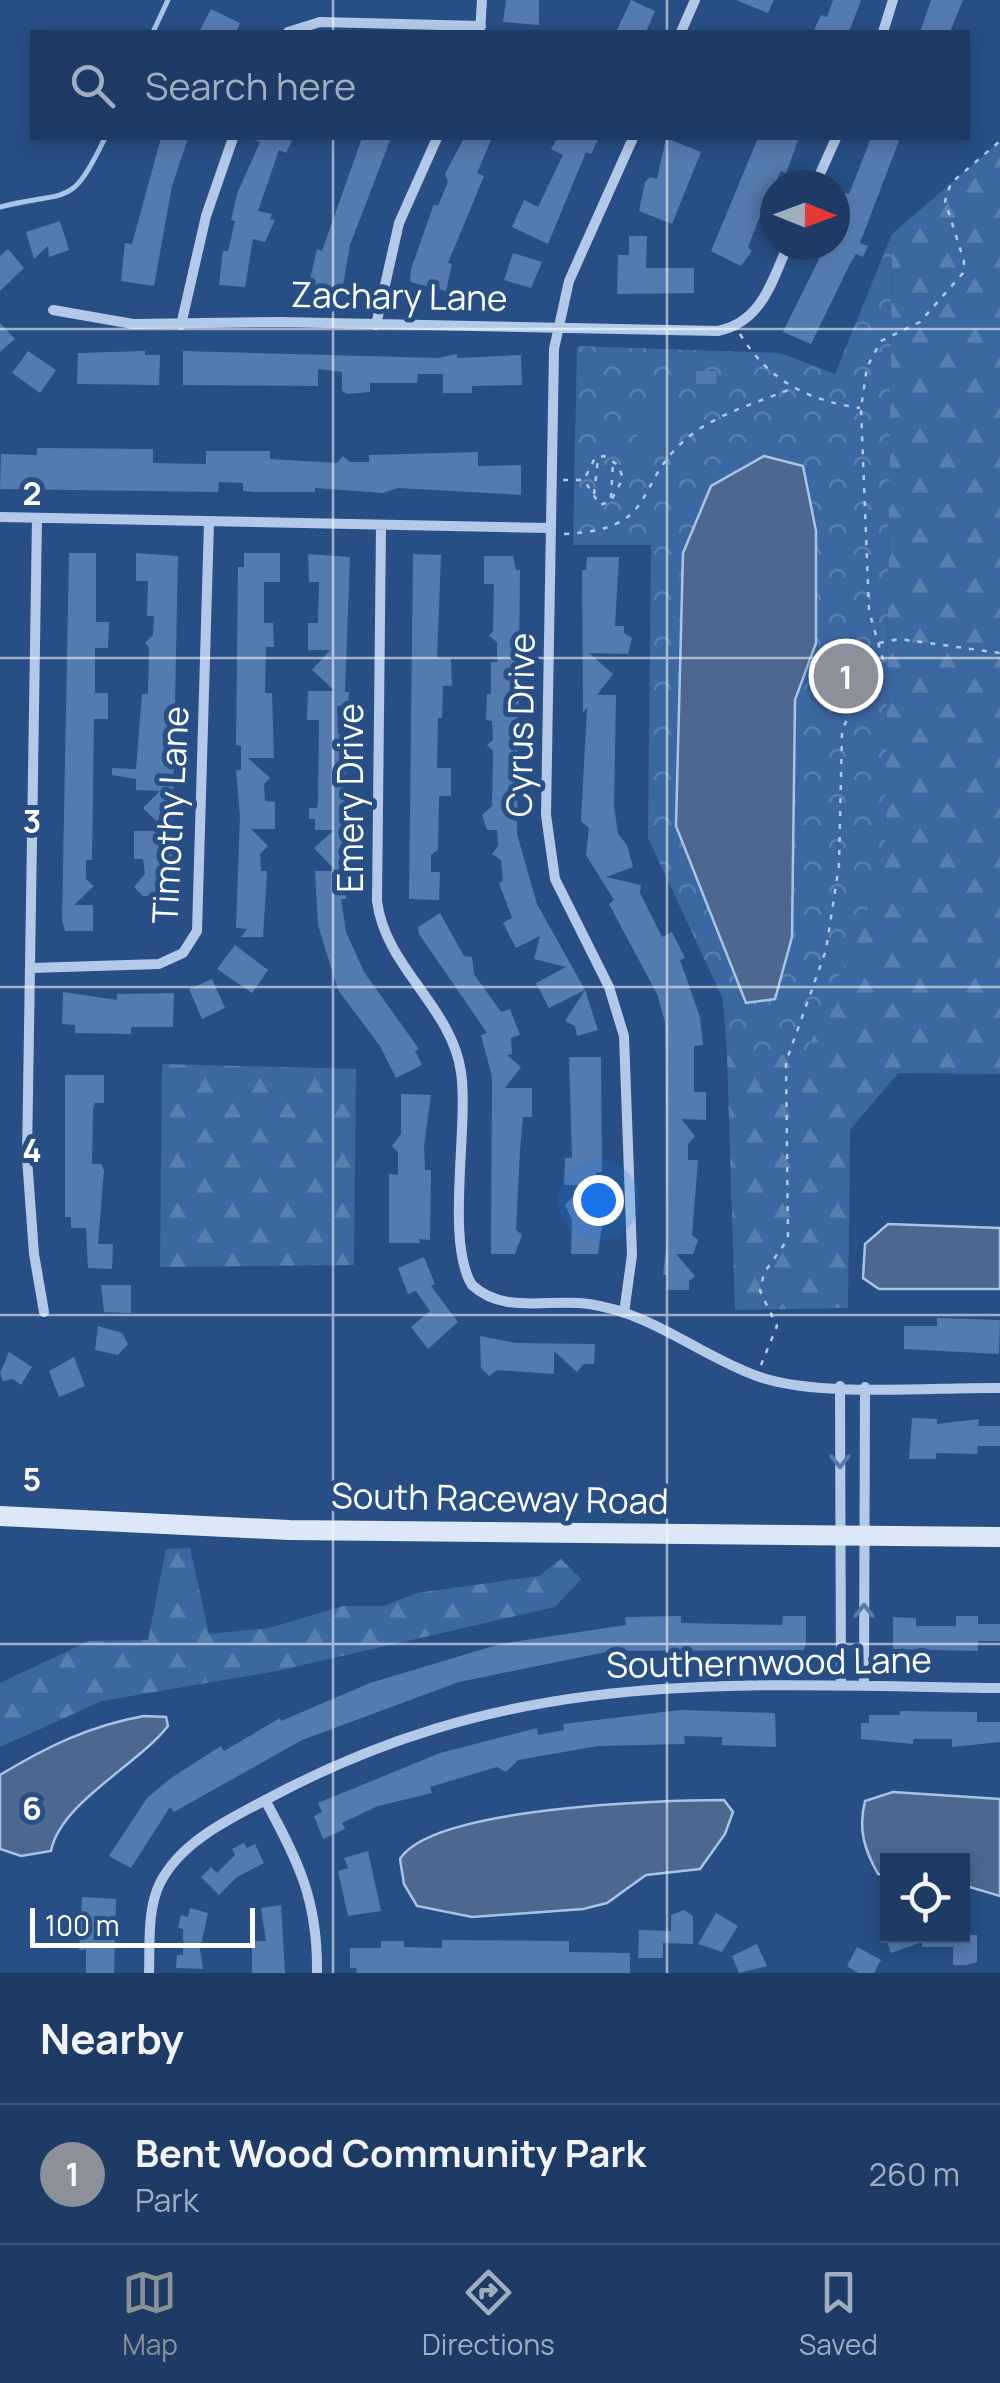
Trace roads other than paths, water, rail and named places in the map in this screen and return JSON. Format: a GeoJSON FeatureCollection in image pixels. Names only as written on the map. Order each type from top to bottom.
{"type":"FeatureCollection","features":[{"type":"Feature","properties":{"kind":"main road","name":"South Raceway Road"},"geometry":{"type":"LineString","coordinates":[[0,1516],[289,1530],[1000,1537]]}},
{"type":"Feature","properties":{"kind":"street"},"geometry":{"type":"LineString","coordinates":[[294,30],[320,22],[480,29],[482,0]]}},
{"type":"Feature","properties":{"kind":"street"},"geometry":{"type":"LineString","coordinates":[[681,30],[695,0]]}},
{"type":"Feature","properties":{"kind":"street"},"geometry":{"type":"LineString","coordinates":[[884,30],[893,0]]}},
{"type":"Feature","properties":{"kind":"street"},"geometry":{"type":"LineString","coordinates":[[182,325],[206,216],[233,140]]}},
{"type":"Feature","properties":{"kind":"street"},"geometry":{"type":"LineString","coordinates":[[376,324],[399,223],[437,140]]}},
{"type":"Feature","properties":{"kind":"street","name":"Cyrus Drive"},"geometry":{"type":"LineString","coordinates":[[624,1313],[632,1254],[624,1036],[609,986],[561,894],[548,848],[557,327],[569,281],[632,140]]}},
{"type":"Feature","properties":{"kind":"street"},"geometry":{"type":"LineString","coordinates":[[822,170],[835,140]]}},
{"type":"Feature","properties":{"kind":"street","name":"Zachary Lane"},"geometry":{"type":"LineString","coordinates":[[54,310],[133,324],[718,331],[739,325],[764,300],[781,260]]}},
{"type":"Feature","properties":{"kind":"street"},"geometry":{"type":"LineString","coordinates":[[0,517],[551,531]]}},
{"type":"Feature","properties":{"kind":"street"},"geometry":{"type":"LineString","coordinates":[[37,518],[27,1158],[34,1254],[44,1312]]}},
{"type":"Feature","properties":{"kind":"street","name":"Timothy Lane"},"geometry":{"type":"LineString","coordinates":[[31,968],[159,964],[183,952],[198,931],[210,522]]}},
{"type":"Feature","properties":{"kind":"street","name":"Emery Drive"},"geometry":{"type":"LineString","coordinates":[[381,526],[377,901],[398,958],[445,1027],[457,1054],[463,1102],[461,1253],[472,1285],[500,1301],[588,1304],[624,1313]]}},
{"type":"Feature","properties":{"kind":"street"},"geometry":{"type":"LineString","coordinates":[[624,1313],[757,1376],[840,1386],[1000,1388]]}},
{"type":"Feature","properties":{"kind":"street"},"geometry":{"type":"LineString","coordinates":[[840,1386],[842,1686]]}},
{"type":"Feature","properties":{"kind":"street"},"geometry":{"type":"LineString","coordinates":[[864,1686],[865,1387]]}},
{"type":"Feature","properties":{"kind":"street","name":"Southernwood Lane"},"geometry":{"type":"LineString","coordinates":[[149,1973],[150,1922],[158,1885],[174,1862],[207,1832],[315,1774],[413,1735],[546,1700],[662,1686],[1000,1688]]}},
{"type":"Feature","properties":{"kind":"street"},"geometry":{"type":"LineString","coordinates":[[264,1800],[294,1853],[312,1900],[317,1973]]}},
{"type":"Feature","properties":{"kind":"waterway"},"geometry":{"type":"LineString","coordinates":[[154,30],[168,0]]}},
{"type":"Feature","properties":{"kind":"waterway"},"geometry":{"type":"LineString","coordinates":[[0,207],[66,192],[84,176],[104,140]]}},
{"type":"Feature","properties":{"kind":"place","name":"Bent Wood Community Park"},"geometry":{"type":"Point","coordinates":[846,676]}}]}
